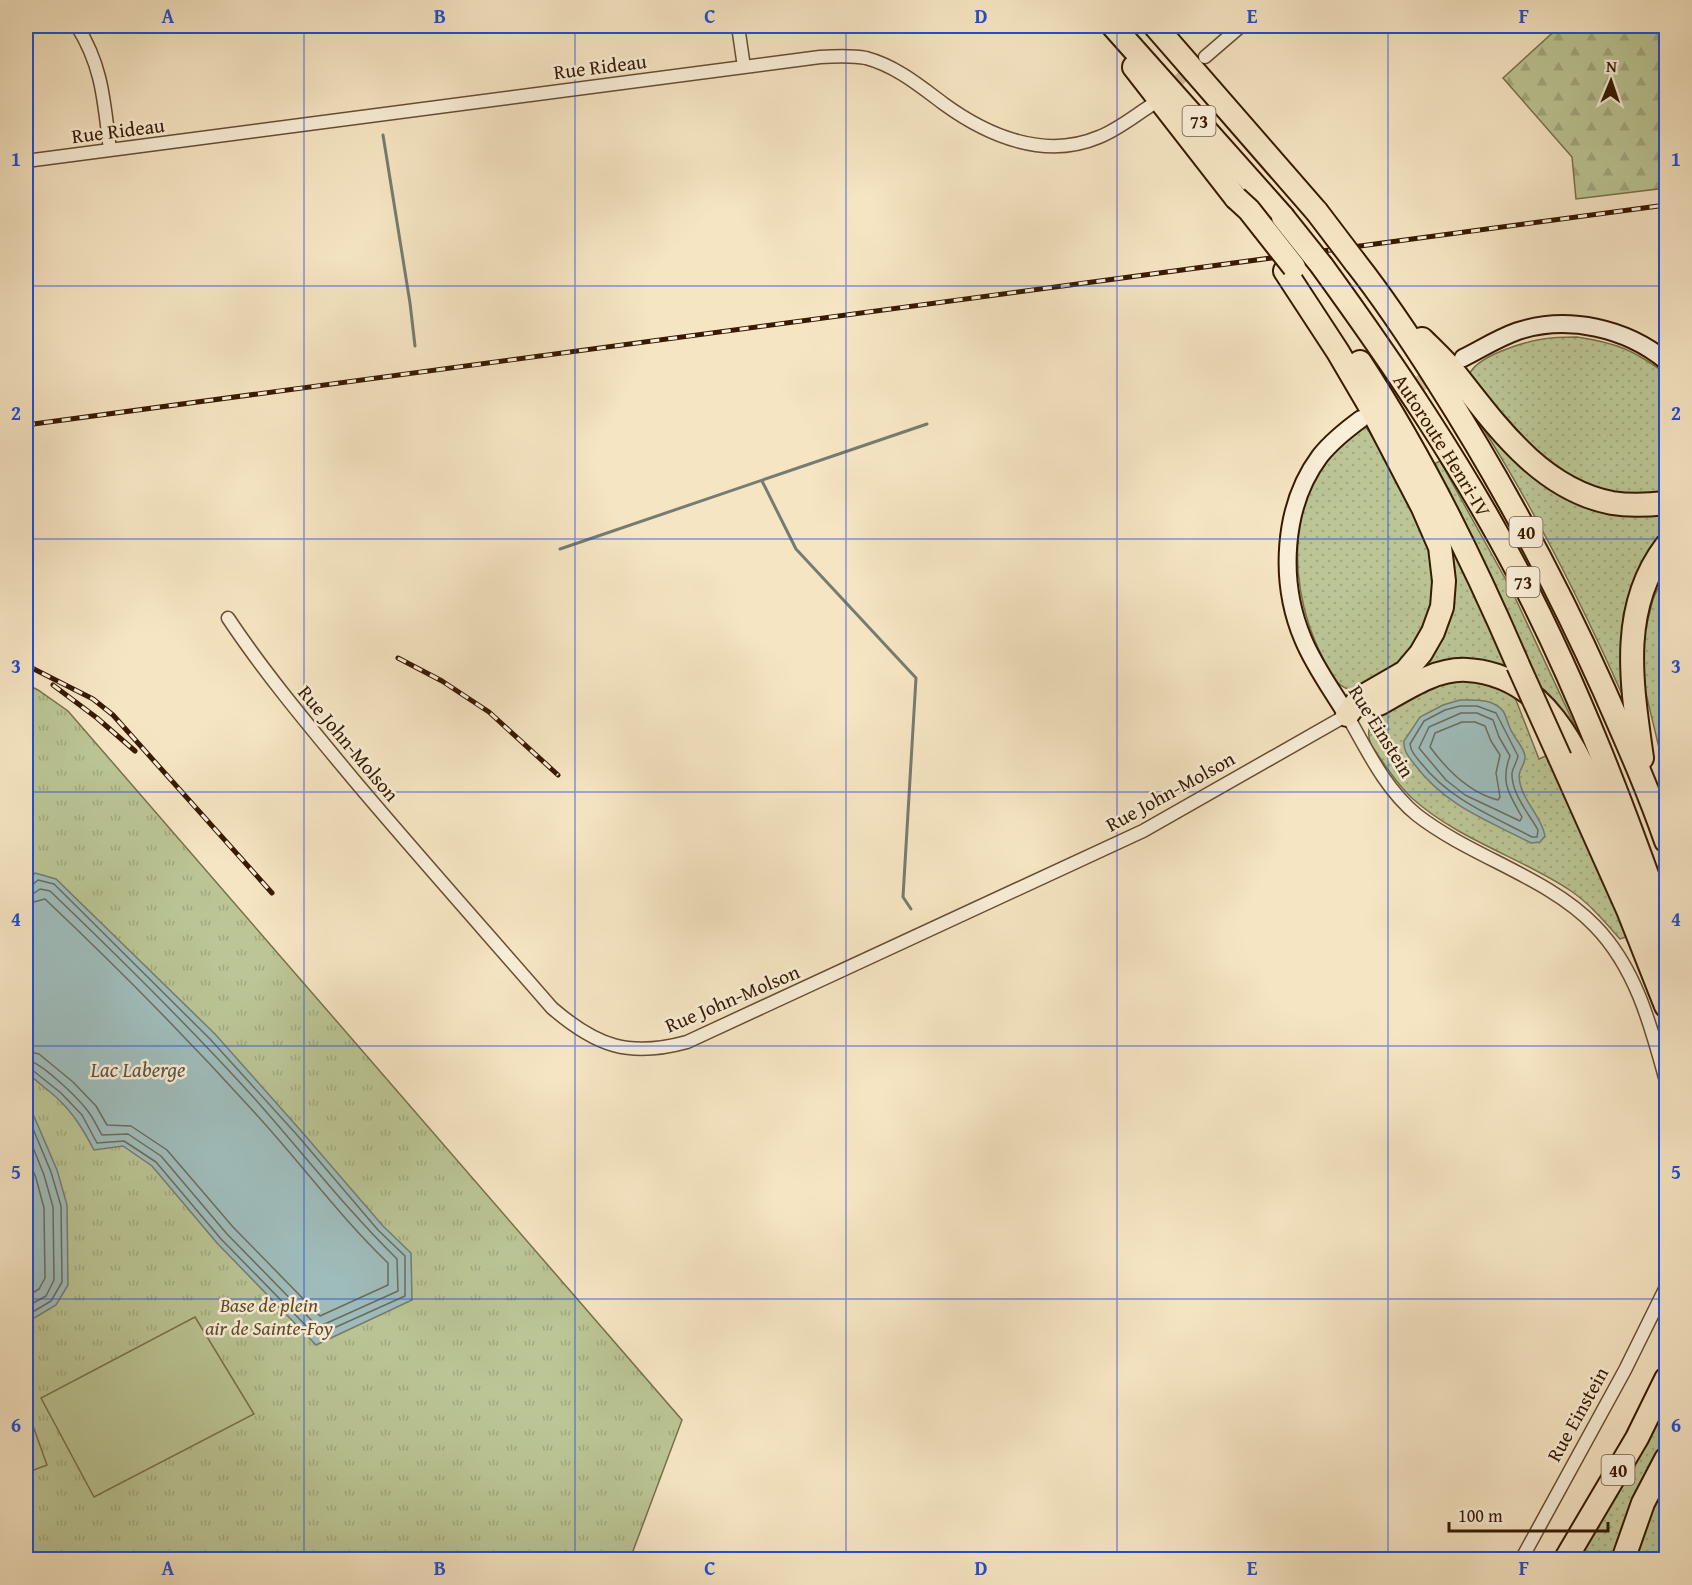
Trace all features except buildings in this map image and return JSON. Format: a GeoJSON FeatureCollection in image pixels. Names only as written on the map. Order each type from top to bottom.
{"type":"FeatureCollection","features":[{"type":"Feature","properties":{"kind":"highway"},"geometry":{"type":"LineString","coordinates":[[1102,26],[1236,198],[1249,210],[1289,269],[1372,410],[1423,508],[1440,547],[1444,581],[1442,607],[1433,632],[1405,672],[1360,698],[1347,715]]}},
{"type":"Feature","properties":{"kind":"highway","name":"Autoroute Henri-IV"},"geometry":{"type":"LineString","coordinates":[[1113,26],[1283,217],[1322,266],[1431,421],[1520,576],[1561,660],[1598,743],[1666,928]]}},
{"type":"Feature","properties":{"kind":"highway","name":"Autoroute Henri-IV"},"geometry":{"type":"LineString","coordinates":[[1155,26],[1317,212],[1381,295],[1470,433],[1522,523],[1568,613],[1646,783],[1666,841]]}},
{"type":"Feature","properties":{"kind":"highway"},"geometry":{"type":"LineString","coordinates":[[1289,269],[1353,351],[1419,459],[1459,533],[1628,910],[1666,1006]]}},
{"type":"Feature","properties":{"kind":"highway"},"geometry":{"type":"LineString","coordinates":[[1381,295],[1452,370],[1486,415],[1531,461],[1560,482],[1585,495],[1612,503],[1643,505],[1666,503]]}},
{"type":"Feature","properties":{"kind":"highway"},"geometry":{"type":"LineString","coordinates":[[1646,783],[1631,670],[1631,639],[1639,599],[1649,574],[1666,546]]}},
{"type":"Feature","properties":{"kind":"highway"},"geometry":{"type":"LineString","coordinates":[[1347,715],[1367,710],[1440,674],[1466,670],[1497,674],[1517,683],[1551,715],[1576,749],[1632,876],[1666,964]]}},
{"type":"Feature","properties":{"kind":"highway","name":"40"},"geometry":{"type":"LineString","coordinates":[[1564,1560],[1637,1438],[1666,1379]]}},
{"type":"Feature","properties":{"kind":"highway"},"geometry":{"type":"LineString","coordinates":[[1623,1560],[1643,1503],[1666,1459]]}},
{"type":"Feature","properties":{"kind":"street"},"geometry":{"type":"LineString","coordinates":[[77,26],[87,41],[99,70],[110,150]]}},
{"type":"Feature","properties":{"kind":"street"},"geometry":{"type":"LineString","coordinates":[[738,26],[744,67]]}},
{"type":"Feature","properties":{"kind":"street"},"geometry":{"type":"LineString","coordinates":[[1205,57],[1241,26]]}},
{"type":"Feature","properties":{"kind":"street","name":"Rue Rideau"},"geometry":{"type":"LineString","coordinates":[[26,161],[820,57],[865,58],[902,74],[977,126],[998,136],[1034,145],[1074,144],[1098,138],[1150,106]]}},
{"type":"Feature","properties":{"kind":"street"},"geometry":{"type":"LineString","coordinates":[[1463,358],[1518,332],[1550,325],[1568,324],[1591,326],[1616,332],[1638,342],[1666,361]]}},
{"type":"Feature","properties":{"kind":"street","name":"Rue Einstein"},"geometry":{"type":"LineString","coordinates":[[1361,419],[1339,435],[1320,456],[1305,480],[1290,529],[1288,561],[1294,613],[1303,640],[1374,764],[1392,790],[1416,814],[1445,834],[1570,905],[1594,926],[1631,975],[1666,1081]]}},
{"type":"Feature","properties":{"kind":"street","name":"Rue John-Molson"},"geometry":{"type":"LineString","coordinates":[[228,618],[263,670],[306,722],[395,829],[552,1008],[575,1028],[601,1042],[631,1048],[656,1049],[687,1042],[1143,831],[1347,715]]}},
{"type":"Feature","properties":{"kind":"street","name":"Rue Einstein"},"geometry":{"type":"LineString","coordinates":[[1521,1560],[1630,1360],[1666,1287]]}},
{"type":"Feature","properties":{"kind":"green space"},"geometry":{"type":"Polygon","coordinates":[[[1560,26],[1666,26],[1666,188],[1576,199],[1572,157],[1503,78],[1560,26]]]}},
{"type":"Feature","properties":{"kind":"green space"},"geometry":{"type":"Polygon","coordinates":[[[1577,337],[1624,349],[1666,374],[1666,495],[1612,492],[1575,481],[1541,457],[1525,441],[1469,375],[1473,368],[1490,356],[1513,347],[1547,338],[1577,337]]]}},
{"type":"Feature","properties":{"kind":"green space"},"geometry":{"type":"Polygon","coordinates":[[[1486,421],[1531,468],[1666,508],[1666,534],[1651,554],[1627,690],[1621,692],[1556,556],[1481,425],[1486,421]]]}},
{"type":"Feature","properties":{"kind":"green space"},"geometry":{"type":"Polygon","coordinates":[[[1365,426],[1392,463],[1431,540],[1435,610],[1407,659],[1356,691],[1340,685],[1331,673],[1317,645],[1300,590],[1298,552],[1302,514],[1317,475],[1335,449],[1365,426]]]}},
{"type":"Feature","properties":{"kind":"green space"},"geometry":{"type":"Polygon","coordinates":[[[1440,461],[1511,589],[1581,739],[1577,741],[1540,694],[1432,465],[1440,461]]]}},
{"type":"Feature","properties":{"kind":"green space"},"geometry":{"type":"Polygon","coordinates":[[[1425,486],[1514,676],[1420,676],[1426,658],[1442,633],[1425,486]]]}},
{"type":"Feature","properties":{"kind":"green space"},"geometry":{"type":"Polygon","coordinates":[[[1666,571],[1666,777],[1642,677],[1643,640],[1653,599],[1666,571]]]}},
{"type":"Feature","properties":{"kind":"green space"},"geometry":{"type":"Polygon","coordinates":[[[1447,680],[1487,680],[1514,695],[1539,759],[1550,754],[1629,936],[1620,939],[1591,907],[1571,891],[1450,826],[1413,799],[1390,773],[1369,740],[1372,720],[1378,713],[1447,680]]]}},
{"type":"Feature","properties":{"kind":"green space","name":"Base de plein air de Sainte-Foy"},"geometry":{"type":"Polygon","coordinates":[[[26,684],[68,711],[682,1420],[630,1559],[26,1560],[26,684]]]}},
{"type":"Feature","properties":{"kind":"green space"},"geometry":{"type":"Polygon","coordinates":[[[195,1317],[254,1414],[94,1497],[41,1398],[195,1317]]]}},
{"type":"Feature","properties":{"kind":"green space"},"geometry":{"type":"Polygon","coordinates":[[[1666,1393],[1666,1442],[1630,1506],[1613,1559],[1571,1560],[1666,1393]]]}},
{"type":"Feature","properties":{"kind":"green space"},"geometry":{"type":"Polygon","coordinates":[[[33,1426],[47,1465],[26,1473],[26,1429],[33,1426]]]}},
{"type":"Feature","properties":{"kind":"green space"},"geometry":{"type":"Polygon","coordinates":[[[1666,1481],[1666,1559],[1635,1560],[1648,1519],[1666,1481]]]}},
{"type":"Feature","properties":{"kind":"water"},"geometry":{"type":"Polygon","coordinates":[[[1460,700],[1488,702],[1503,711],[1524,753],[1525,760],[1519,781],[1543,829],[1545,836],[1540,842],[1531,843],[1454,802],[1427,779],[1407,754],[1404,741],[1420,717],[1443,705],[1460,700]]]}},
{"type":"Feature","properties":{"kind":"water","name":"Lac Laberge"},"geometry":{"type":"Polygon","coordinates":[[[35,873],[56,879],[215,1034],[383,1226],[411,1253],[412,1300],[316,1345],[217,1243],[152,1166],[123,1146],[94,1150],[69,1111],[26,1070],[26,884],[35,873]]]}},
{"type":"Feature","properties":{"kind":"water"},"geometry":{"type":"Polygon","coordinates":[[[26,1109],[33,1114],[57,1170],[67,1205],[68,1285],[56,1305],[26,1323],[26,1109]]]}},
{"type":"Feature","properties":{"kind":"waterway"},"geometry":{"type":"LineString","coordinates":[[383,135],[415,346]]}},
{"type":"Feature","properties":{"kind":"waterway"},"geometry":{"type":"LineString","coordinates":[[560,549],[927,424]]}},
{"type":"Feature","properties":{"kind":"waterway"},"geometry":{"type":"LineString","coordinates":[[762,481],[796,549],[916,678],[903,897],[911,909]]}},
{"type":"Feature","properties":{"kind":"tunnel"},"geometry":{"type":"LineString","coordinates":[[1165,92],[1205,57]]}},
{"type":"Feature","properties":{"kind":"tunnel"},"geometry":{"type":"LineString","coordinates":[[1377,409],[1443,370]]}},
{"type":"Feature","properties":{"kind":"railway"},"geometry":{"type":"LineString","coordinates":[[26,425],[1666,205]]}},
{"type":"Feature","properties":{"kind":"railway"},"geometry":{"type":"LineString","coordinates":[[398,658],[442,681],[489,712],[558,775]]}},
{"type":"Feature","properties":{"kind":"railway"},"geometry":{"type":"LineString","coordinates":[[26,665],[93,699],[113,715],[272,893]]}},
{"type":"Feature","properties":{"kind":"railway"},"geometry":{"type":"LineString","coordinates":[[53,685],[97,718],[135,751]]}}]}
